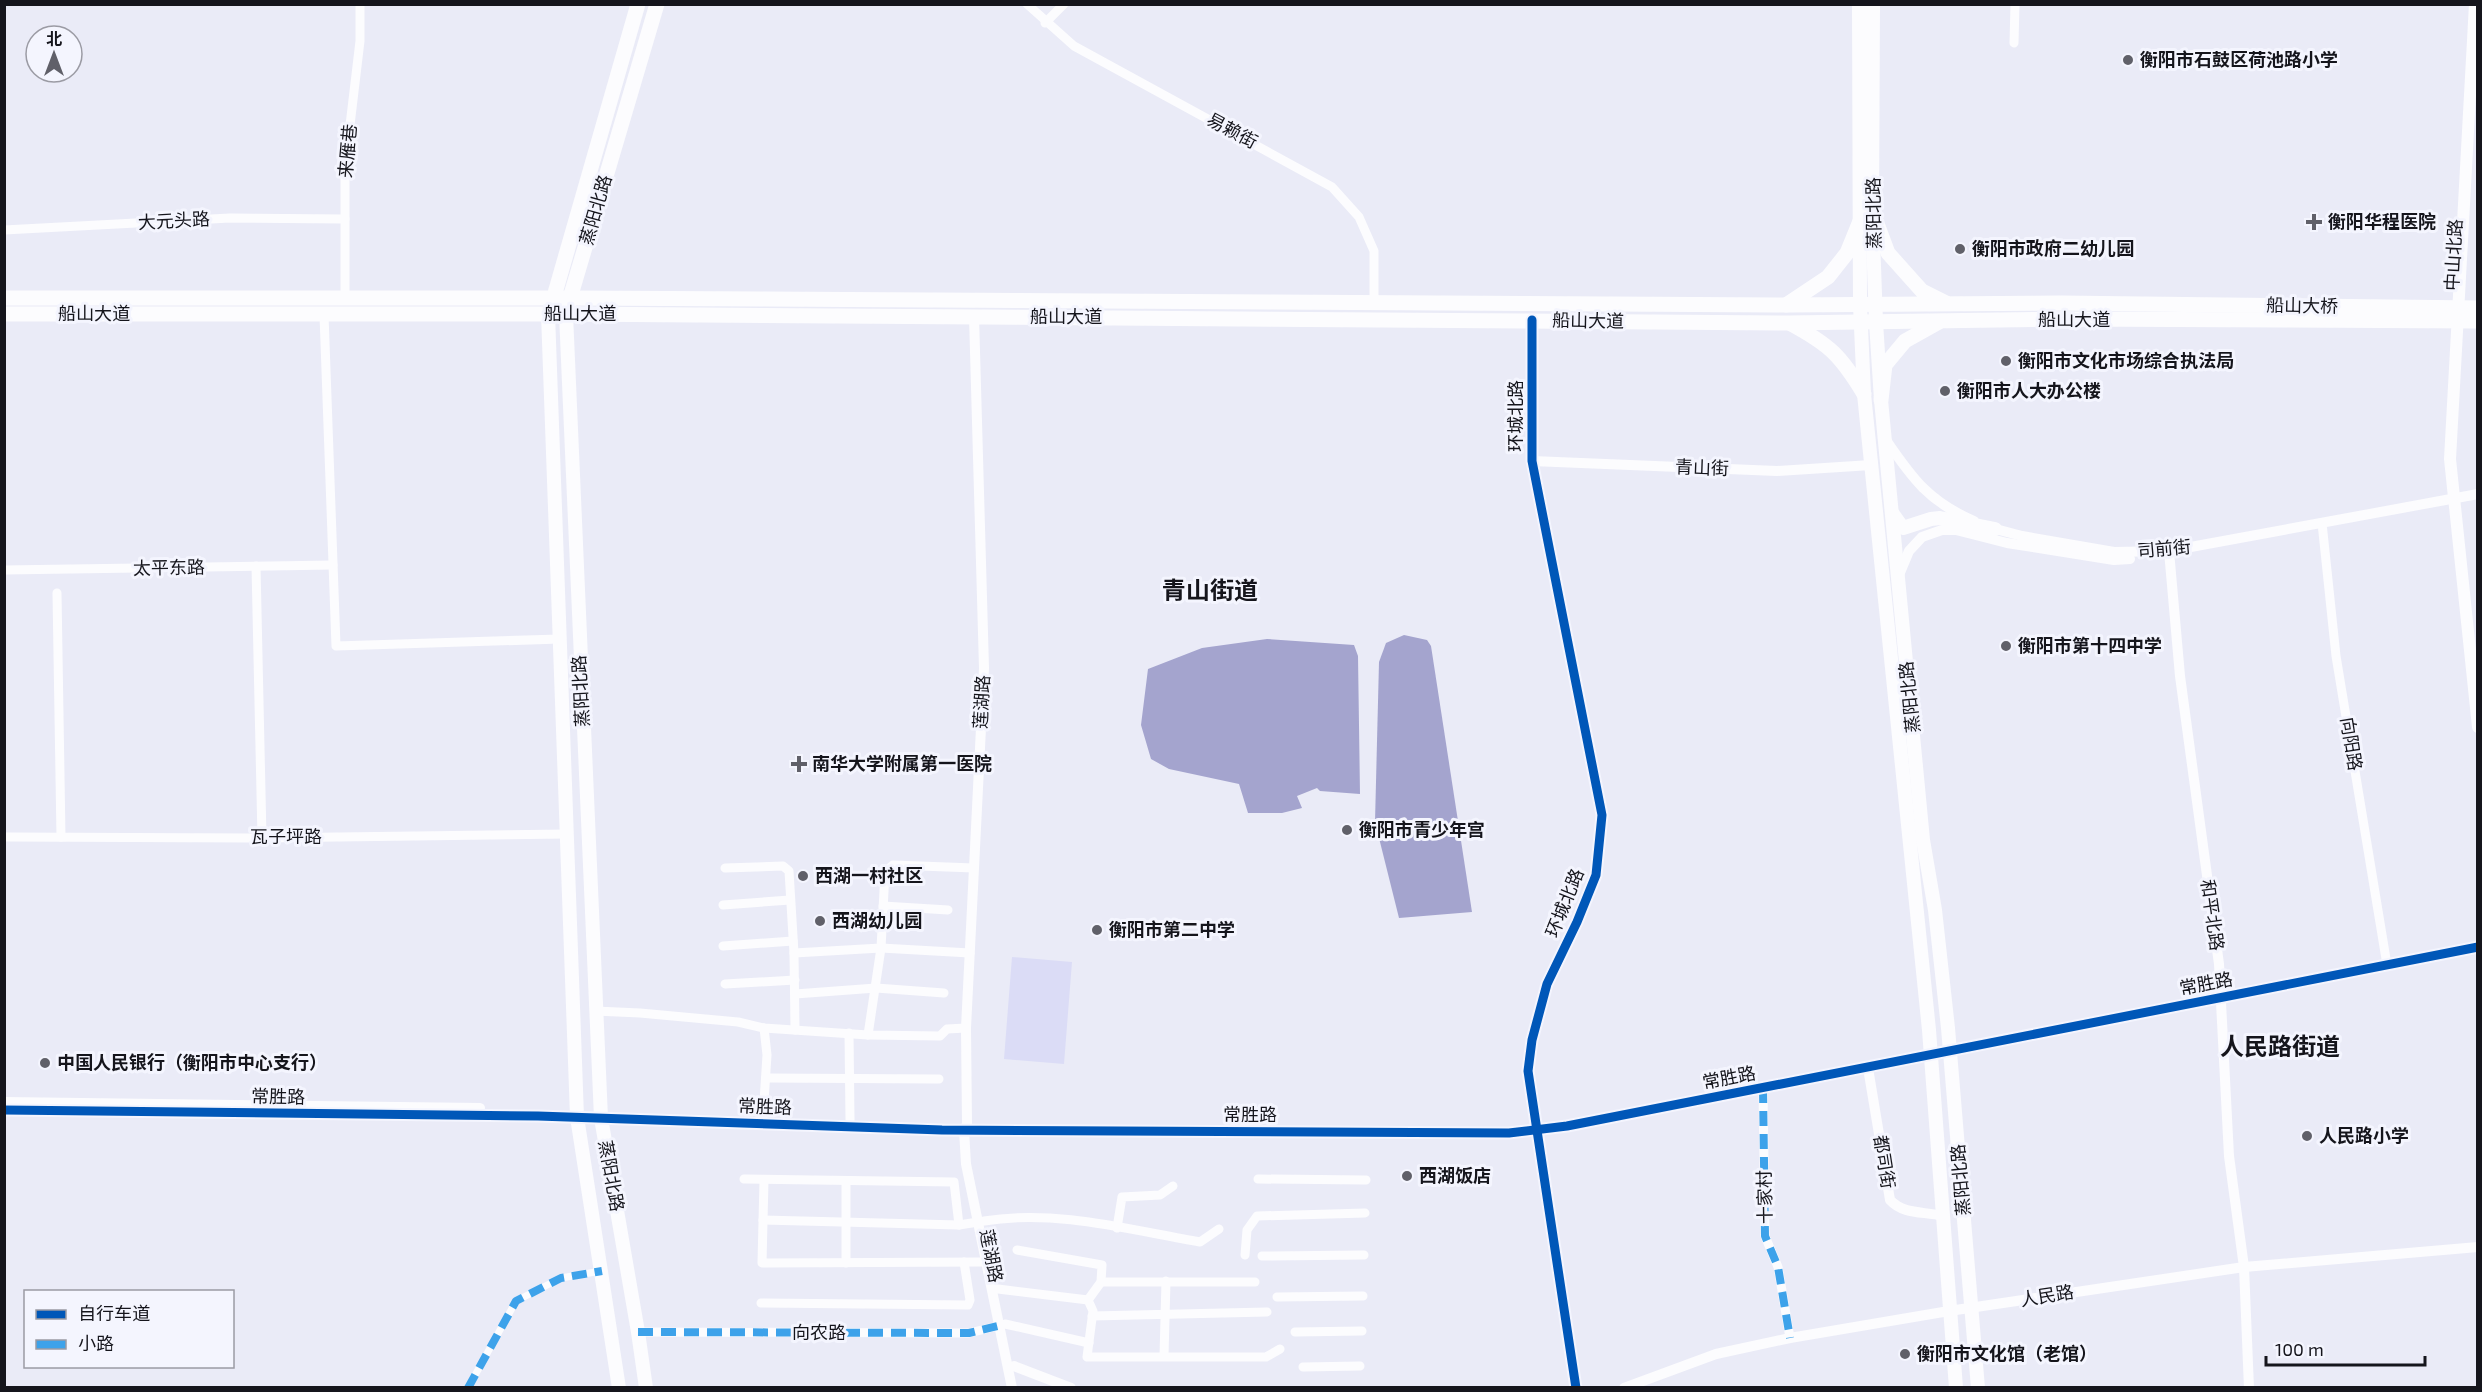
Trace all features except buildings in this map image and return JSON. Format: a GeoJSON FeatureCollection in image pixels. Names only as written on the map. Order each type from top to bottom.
{"type":"FeatureCollection","features":[{"type":"Feature","properties":{"kind":"highway","name":"蒸阳北路"},"geometry":{"type":"LineString","coordinates":[[548,314],[638,4]]}},
{"type":"Feature","properties":{"kind":"highway","name":"蒸阳北路"},"geometry":{"type":"LineString","coordinates":[[566,314],[657,4]]}},
{"type":"Feature","properties":{"kind":"highway"},"geometry":{"type":"LineString","coordinates":[[1872,210],[1888,253],[1922,291],[1948,305]]}},
{"type":"Feature","properties":{"kind":"highway"},"geometry":{"type":"LineString","coordinates":[[1786,305],[1828,277],[1847,253],[1860,221]]}},
{"type":"Feature","properties":{"kind":"highway","name":"船山大道"},"geometry":{"type":"LineString","coordinates":[[4,298],[570,298],[1948,305],[2127,312]]}},
{"type":"Feature","properties":{"kind":"highway","name":"船山大桥"},"geometry":{"type":"LineString","coordinates":[[2127,312],[2478,308]]}},
{"type":"Feature","properties":{"kind":"highway","name":"船山大道"},"geometry":{"type":"LineString","coordinates":[[4,314],[975,316],[1788,323],[1941,321],[2127,312]]}},
{"type":"Feature","properties":{"kind":"highway","name":"船山大桥"},"geometry":{"type":"LineString","coordinates":[[2127,312],[2478,321]]}},
{"type":"Feature","properties":{"kind":"highway"},"geometry":{"type":"LineString","coordinates":[[1881,400],[1886,365],[1905,341],[1941,321]]}},
{"type":"Feature","properties":{"kind":"highway"},"geometry":{"type":"LineString","coordinates":[[1788,323],[1821,340],[1846,365],[1864,394]]}},
{"type":"Feature","properties":{"kind":"main road","name":"蒸阳北路"},"geometry":{"type":"LineString","coordinates":[[1859,4],[1860,221],[1868,305]]}},
{"type":"Feature","properties":{"kind":"main road","name":"蒸阳北路"},"geometry":{"type":"LineString","coordinates":[[1873,4],[1872,210],[1864,394],[1931,1055],[1956,1388]]}},
{"type":"Feature","properties":{"kind":"main road","name":"中山北路"},"geometry":{"type":"LineString","coordinates":[[2453,499],[2443,457],[2467,4]]}},
{"type":"Feature","properties":{"kind":"main road","name":"中山北路"},"geometry":{"type":"LineString","coordinates":[[2475,4],[2450,459],[2478,727]]}},
{"type":"Feature","properties":{"kind":"main road","name":"蒸阳北路"},"geometry":{"type":"LineString","coordinates":[[548,314],[577,1114],[619,1388]]}},
{"type":"Feature","properties":{"kind":"main road","name":"蒸阳北路"},"geometry":{"type":"LineString","coordinates":[[566,314],[601,1115],[646,1388]]}},
{"type":"Feature","properties":{"kind":"main road","name":"蒸阳北路"},"geometry":{"type":"LineString","coordinates":[[1868,322],[1881,400],[1923,840],[1935,910],[1950,1051],[1978,1388]]}},
{"type":"Feature","properties":{"kind":"main road"},"geometry":{"type":"LineString","coordinates":[[1891,511],[1903,528],[1940,518],[1995,529]]}},
{"type":"Feature","properties":{"kind":"street","name":"来雁巷"},"geometry":{"type":"LineString","coordinates":[[345,298],[345,167],[360,41],[360,4]]}},
{"type":"Feature","properties":{"kind":"street","name":"易赖街"},"geometry":{"type":"LineString","coordinates":[[1027,4],[1045,23],[1074,46],[1332,187],[1359,217],[1374,251],[1374,302]]}},
{"type":"Feature","properties":{"kind":"street"},"geometry":{"type":"LineString","coordinates":[[1045,23],[1064,4]]}},
{"type":"Feature","properties":{"kind":"street"},"geometry":{"type":"LineString","coordinates":[[2014,43],[2015,4]]}},
{"type":"Feature","properties":{"kind":"street","name":"大元头路"},"geometry":{"type":"LineString","coordinates":[[4,230],[230,218],[345,219]]}},
{"type":"Feature","properties":{"kind":"street"},"geometry":{"type":"LineString","coordinates":[[324,315],[336,646],[560,639]]}},
{"type":"Feature","properties":{"kind":"street","name":"莲湖路"},"geometry":{"type":"LineString","coordinates":[[975,316],[984,668],[966,1028],[966,1164],[998,1289],[1001,1325],[1019,1388]]}},
{"type":"Feature","properties":{"kind":"street","name":"环城北路"},"geometry":{"type":"LineString","coordinates":[[1532,320],[1532,461],[1602,815],[1596,875],[1577,922],[1547,984],[1532,1040],[1528,1071],[1576,1388]]}},
{"type":"Feature","properties":{"kind":"street","name":"司前街"},"geometry":{"type":"LineString","coordinates":[[1885,438],[1919,486],[1955,513],[1995,529],[2022,536],[2114,552],[2169,555]]}},
{"type":"Feature","properties":{"kind":"street","name":"青山街"},"geometry":{"type":"LineString","coordinates":[[1532,461],[1777,471],[1871,465]]}},
{"type":"Feature","properties":{"kind":"street","name":"司前街"},"geometry":{"type":"LineString","coordinates":[[1897,578],[1909,551],[1922,537],[1942,530],[1956,530],[2007,543],[2114,560],[2169,555],[2323,527],[2478,494]]}},
{"type":"Feature","properties":{"kind":"street","name":"司前街"},"geometry":{"type":"LineString","coordinates":[[2453,499],[2478,501]]}},
{"type":"Feature","properties":{"kind":"street","name":"向阳路"},"geometry":{"type":"LineString","coordinates":[[2323,527],[2336,656],[2387,965]]}},
{"type":"Feature","properties":{"kind":"street","name":"和平北路"},"geometry":{"type":"LineString","coordinates":[[2169,555],[2180,676],[2217,953],[2229,1156],[2244,1267],[2249,1388]]}},
{"type":"Feature","properties":{"kind":"street","name":"太平东路"},"geometry":{"type":"LineString","coordinates":[[4,570],[333,565]]}},
{"type":"Feature","properties":{"kind":"street"},"geometry":{"type":"LineString","coordinates":[[256,566],[262,838]]}},
{"type":"Feature","properties":{"kind":"street"},"geometry":{"type":"LineString","coordinates":[[57,593],[61,837]]}},
{"type":"Feature","properties":{"kind":"street","name":"瓦子坪路"},"geometry":{"type":"LineString","coordinates":[[4,837],[262,838],[567,834]]}},
{"type":"Feature","properties":{"kind":"street"},"geometry":{"type":"LineString","coordinates":[[868,1035],[881,948],[885,872],[893,865],[974,868]]}},
{"type":"Feature","properties":{"kind":"street"},"geometry":{"type":"LineString","coordinates":[[725,868],[783,866],[789,871],[794,941],[795,1030]]}},
{"type":"Feature","properties":{"kind":"street"},"geometry":{"type":"LineString","coordinates":[[723,905],[790,900]]}},
{"type":"Feature","properties":{"kind":"street"},"geometry":{"type":"LineString","coordinates":[[883,906],[948,910]]}},
{"type":"Feature","properties":{"kind":"street"},"geometry":{"type":"LineString","coordinates":[[723,946],[794,941]]}},
{"type":"Feature","properties":{"kind":"street","name":"常胜路"},"geometry":{"type":"LineString","coordinates":[[4,1102],[577,1114],[967,1128],[1536,1129],[1567,1126],[1868,1068],[2478,947]]}},
{"type":"Feature","properties":{"kind":"street"},"geometry":{"type":"LineString","coordinates":[[794,953],[881,948],[970,953]]}},
{"type":"Feature","properties":{"kind":"street"},"geometry":{"type":"LineString","coordinates":[[725,984],[795,980]]}},
{"type":"Feature","properties":{"kind":"street"},"geometry":{"type":"LineString","coordinates":[[795,994],[876,988],[944,993]]}},
{"type":"Feature","properties":{"kind":"street"},"geometry":{"type":"LineString","coordinates":[[596,1011],[728,1021],[764,1028],[868,1035],[940,1036],[947,1029],[966,1028]]}},
{"type":"Feature","properties":{"kind":"street"},"geometry":{"type":"LineString","coordinates":[[763,1117],[767,1055],[764,1028]]}},
{"type":"Feature","properties":{"kind":"street"},"geometry":{"type":"LineString","coordinates":[[849,1034],[850,1120]]}},
{"type":"Feature","properties":{"kind":"street","name":"都司街"},"geometry":{"type":"LineString","coordinates":[[1868,1068],[1890,1200],[1898,1209],[1908,1212],[1924,1211],[1943,1216]]}},
{"type":"Feature","properties":{"kind":"street"},"geometry":{"type":"LineString","coordinates":[[766,1078],[939,1079]]}},
{"type":"Feature","properties":{"kind":"street","name":"十家村"},"geometry":{"type":"LineString","coordinates":[[1763,1088],[1766,1236],[1778,1267],[1790,1338]]}},
{"type":"Feature","properties":{"kind":"street","name":"常胜路"},"geometry":{"type":"LineString","coordinates":[[4,1110],[577,1114]]}},
{"type":"Feature","properties":{"kind":"street","name":"常胜路"},"geometry":{"type":"LineString","coordinates":[[601,1115],[850,1120],[967,1128]]}},
{"type":"Feature","properties":{"kind":"street"},"geometry":{"type":"LineString","coordinates":[[744,1179],[954,1182],[959,1225]]}},
{"type":"Feature","properties":{"kind":"street"},"geometry":{"type":"LineString","coordinates":[[1258,1179],[1366,1180]]}},
{"type":"Feature","properties":{"kind":"street"},"geometry":{"type":"LineString","coordinates":[[764,1180],[762,1263],[986,1262]]}},
{"type":"Feature","properties":{"kind":"street"},"geometry":{"type":"LineString","coordinates":[[846,1181],[846,1263]]}},
{"type":"Feature","properties":{"kind":"street"},"geometry":{"type":"LineString","coordinates":[[1117,1228],[1122,1197],[1160,1195],[1173,1186]]}},
{"type":"Feature","properties":{"kind":"street"},"geometry":{"type":"LineString","coordinates":[[1245,1254],[1248,1230],[1257,1216],[1365,1213]]}},
{"type":"Feature","properties":{"kind":"street"},"geometry":{"type":"LineString","coordinates":[[763,1220],[959,1225],[1008,1217],[1057,1218],[1200,1242],[1218,1229]]}},
{"type":"Feature","properties":{"kind":"street","name":"莲湖路"},"geometry":{"type":"LineString","coordinates":[[981,1221],[986,1262],[1001,1325],[1012,1388]]}},
{"type":"Feature","properties":{"kind":"street","name":"人民路"},"geometry":{"type":"LineString","coordinates":[[1624,1388],[1716,1354],[1790,1338],[1949,1311],[2244,1267],[2478,1247]]}},
{"type":"Feature","properties":{"kind":"street"},"geometry":{"type":"LineString","coordinates":[[1017,1250],[1102,1265],[1101,1282],[1088,1300],[1092,1316],[1087,1357],[1266,1357],[1280,1348]]}},
{"type":"Feature","properties":{"kind":"street"},"geometry":{"type":"LineString","coordinates":[[1262,1256],[1364,1255]]}},
{"type":"Feature","properties":{"kind":"street"},"geometry":{"type":"LineString","coordinates":[[761,1303],[968,1305],[970,1300],[964,1262]]}},
{"type":"Feature","properties":{"kind":"street"},"geometry":{"type":"LineString","coordinates":[[468,1388],[516,1301],[561,1278],[602,1271]]}},
{"type":"Feature","properties":{"kind":"street"},"geometry":{"type":"LineString","coordinates":[[1164,1356],[1166,1281]]}},
{"type":"Feature","properties":{"kind":"street"},"geometry":{"type":"LineString","coordinates":[[1101,1282],[1255,1282]]}},
{"type":"Feature","properties":{"kind":"street"},"geometry":{"type":"LineString","coordinates":[[998,1289],[1088,1300]]}},
{"type":"Feature","properties":{"kind":"street"},"geometry":{"type":"LineString","coordinates":[[1277,1297],[1363,1296]]}},
{"type":"Feature","properties":{"kind":"street"},"geometry":{"type":"LineString","coordinates":[[1092,1316],[1267,1312]]}},
{"type":"Feature","properties":{"kind":"street"},"geometry":{"type":"LineString","coordinates":[[1001,1325],[1089,1342]]}},
{"type":"Feature","properties":{"kind":"street","name":"向农路"},"geometry":{"type":"LineString","coordinates":[[638,1332],[969,1333],[1001,1325]]}},
{"type":"Feature","properties":{"kind":"street"},"geometry":{"type":"LineString","coordinates":[[1295,1332],[1362,1331]]}},
{"type":"Feature","properties":{"kind":"street"},"geometry":{"type":"LineString","coordinates":[[1014,1366],[1071,1388]]}},
{"type":"Feature","properties":{"kind":"street"},"geometry":{"type":"LineString","coordinates":[[1303,1367],[1360,1366]]}},
{"type":"Feature","properties":{"kind":"shaded area"},"geometry":{"type":"Polygon","coordinates":[[[1012,957],[1072,962],[1064,1064],[1004,1059],[1012,957]]]}},
{"type":"Feature","properties":{"kind":"water"},"geometry":{"type":"Polygon","coordinates":[[[1404,635],[1427,640],[1431,646],[1472,912],[1399,918],[1375,822],[1379,662],[1386,643],[1404,635]]]}},
{"type":"Feature","properties":{"kind":"water"},"geometry":{"type":"Polygon","coordinates":[[[1267,639],[1354,645],[1358,656],[1360,794],[1320,791],[1317,788],[1297,796],[1302,808],[1282,813],[1248,813],[1239,784],[1169,769],[1151,759],[1141,725],[1148,669],[1202,648],[1267,639]]]}},
{"type":"Feature","properties":{"kind":"marked path"},"geometry":{"type":"LineString","coordinates":[[1763,1088],[1765,1236],[1778,1267],[1790,1338]]}},
{"type":"Feature","properties":{"kind":"marked path"},"geometry":{"type":"LineString","coordinates":[[468,1388],[516,1301],[561,1278],[602,1271]]}},
{"type":"Feature","properties":{"kind":"marked path"},"geometry":{"type":"LineString","coordinates":[[638,1332],[969,1333],[998,1326]]}},
{"type":"Feature","properties":{"kind":"cycle path"},"geometry":{"type":"LineString","coordinates":[[1532,320],[1532,461],[1602,815],[1596,875],[1577,922],[1547,984],[1532,1040],[1528,1071],[1576,1388]]}},
{"type":"Feature","properties":{"kind":"cycle path"},"geometry":{"type":"LineString","coordinates":[[4,1110],[538,1116],[942,1130],[1509,1133],[1567,1126],[2478,947]]}},
{"type":"Feature","properties":{"kind":"place","name":"衡阳市石鼓区荷池路小学"},"geometry":{"type":"Point","coordinates":[2128,60]}},
{"type":"Feature","properties":{"kind":"place","name":"衡阳华程医院"},"geometry":{"type":"Point","coordinates":[2314,222]}},
{"type":"Feature","properties":{"kind":"place","name":"衡阳市政府二幼儿园"},"geometry":{"type":"Point","coordinates":[1960,249]}},
{"type":"Feature","properties":{"kind":"place","name":"衡阳市文化市场综合执法局"},"geometry":{"type":"Point","coordinates":[2006,361]}},
{"type":"Feature","properties":{"kind":"place","name":"衡阳市人大办公楼"},"geometry":{"type":"Point","coordinates":[1945,391]}},
{"type":"Feature","properties":{"kind":"place","name":"衡阳市第十四中学"},"geometry":{"type":"Point","coordinates":[2006,646]}},
{"type":"Feature","properties":{"kind":"place","name":"南华大学附属第一医院"},"geometry":{"type":"Point","coordinates":[799,764]}},
{"type":"Feature","properties":{"kind":"place","name":"衡阳市青少年宫"},"geometry":{"type":"Point","coordinates":[1347,830]}},
{"type":"Feature","properties":{"kind":"place","name":"西湖一村社区"},"geometry":{"type":"Point","coordinates":[803,876]}},
{"type":"Feature","properties":{"kind":"place","name":"西湖幼儿园"},"geometry":{"type":"Point","coordinates":[820,921]}},
{"type":"Feature","properties":{"kind":"place","name":"衡阳市第二中学"},"geometry":{"type":"Point","coordinates":[1097,930]}},
{"type":"Feature","properties":{"kind":"place","name":"中国人民银行（衡阳市中心支行）"},"geometry":{"type":"Point","coordinates":[45,1063]}},
{"type":"Feature","properties":{"kind":"place","name":"人民路小学"},"geometry":{"type":"Point","coordinates":[2307,1136]}},
{"type":"Feature","properties":{"kind":"place","name":"西湖饭店"},"geometry":{"type":"Point","coordinates":[1407,1176]}},
{"type":"Feature","properties":{"kind":"place","name":"衡阳市文化馆（老馆）"},"geometry":{"type":"Point","coordinates":[1905,1354]}},
{"type":"Feature","properties":{"kind":"district","name":"青山街道"},"geometry":{"type":"Point","coordinates":[1210,591]}},
{"type":"Feature","properties":{"kind":"district","name":"人民路街道"},"geometry":{"type":"Point","coordinates":[2280,1047]}}]}
